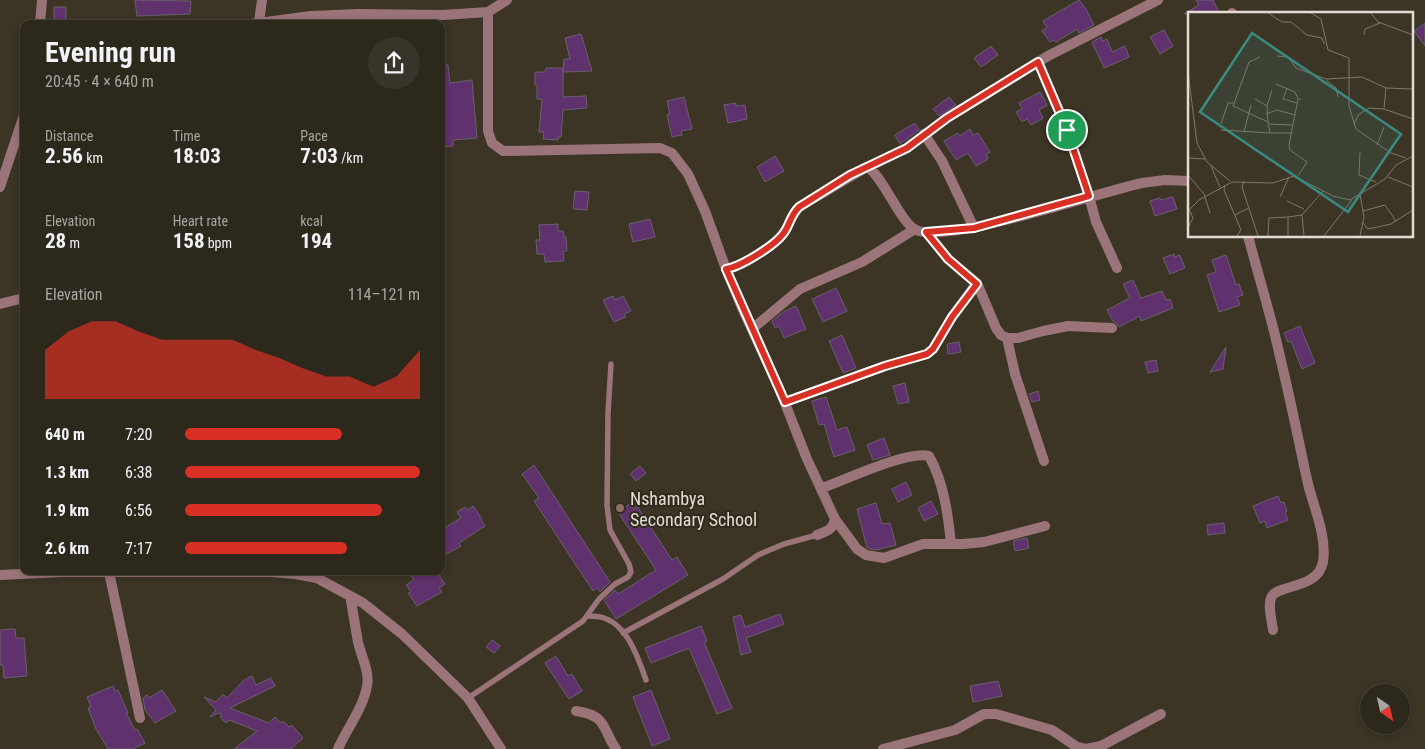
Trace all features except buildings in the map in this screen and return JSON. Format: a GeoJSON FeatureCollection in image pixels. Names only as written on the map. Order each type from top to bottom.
{"type":"FeatureCollection","features":[{"type":"Feature","properties":{"kind":"street"},"geometry":{"type":"LineString","coordinates":[[40,20],[42,0]]}},
{"type":"Feature","properties":{"kind":"street"},"geometry":{"type":"LineString","coordinates":[[256,20],[262,0]]}},
{"type":"Feature","properties":{"kind":"street"},"geometry":{"type":"LineString","coordinates":[[290,20],[349,15],[443,15],[488,12],[507,0]]}},
{"type":"Feature","properties":{"kind":"street"},"geometry":{"type":"LineString","coordinates":[[726,269],[738,266],[777,241],[786,230],[793,213],[799,207],[850,175],[907,148],[947,118],[1068,44],[1158,0]]}},
{"type":"Feature","properties":{"kind":"street"},"geometry":{"type":"LineString","coordinates":[[488,12],[488,131],[492,143],[503,151],[660,148],[672,153],[688,174],[705,211],[726,269],[835,519],[857,549],[866,555],[884,558],[923,544],[984,542],[1045,526]]}},
{"type":"Feature","properties":{"kind":"street"},"geometry":{"type":"LineString","coordinates":[[1038,62],[1067,130],[1096,222],[1117,268]]}},
{"type":"Feature","properties":{"kind":"street"},"geometry":{"type":"LineString","coordinates":[[0,187],[3,166],[20,125]]}},
{"type":"Feature","properties":{"kind":"street"},"geometry":{"type":"LineString","coordinates":[[924,134],[942,162],[974,228]]}},
{"type":"Feature","properties":{"kind":"street"},"geometry":{"type":"LineString","coordinates":[[868,167],[876,175],[900,212],[915,230],[926,232],[974,228],[1142,183],[1165,180],[1188,181]]}},
{"type":"Feature","properties":{"kind":"street"},"geometry":{"type":"LineString","coordinates":[[752,329],[800,288],[862,262],[915,230]]}},
{"type":"Feature","properties":{"kind":"street"},"geometry":{"type":"LineString","coordinates":[[926,232],[948,259],[977,284],[996,328],[1001,335],[1007,338],[1018,338],[1068,326],[1112,328]]}},
{"type":"Feature","properties":{"kind":"street"},"geometry":{"type":"LineString","coordinates":[[1249,238],[1282,362],[1320,528],[1323,562],[1319,573],[1297,587],[1278,592],[1273,596],[1270,602],[1273,630]]}},
{"type":"Feature","properties":{"kind":"street"},"geometry":{"type":"LineString","coordinates":[[785,402],[885,366],[927,354],[933,349],[952,317],[977,284]]}},
{"type":"Feature","properties":{"kind":"street"},"geometry":{"type":"LineString","coordinates":[[0,304],[20,299]]}},
{"type":"Feature","properties":{"kind":"street"},"geometry":{"type":"LineString","coordinates":[[1007,338],[1015,374],[1044,461]]}},
{"type":"Feature","properties":{"kind":"street"},"geometry":{"type":"LineString","coordinates":[[822,488],[895,460],[918,455],[929,456],[941,484],[948,514],[951,544]]}},
{"type":"Feature","properties":{"kind":"street"},"geometry":{"type":"LineString","coordinates":[[817,535],[830,530],[834,526],[835,519]]}},
{"type":"Feature","properties":{"kind":"street"},"geometry":{"type":"LineString","coordinates":[[0,575],[20,574]]}},
{"type":"Feature","properties":{"kind":"street"},"geometry":{"type":"LineString","coordinates":[[109,575],[140,718]]}},
{"type":"Feature","properties":{"kind":"street"},"geometry":{"type":"LineString","coordinates":[[300,575],[317,578],[363,603],[402,634],[468,698],[501,749]]}},
{"type":"Feature","properties":{"kind":"street"},"geometry":{"type":"LineString","coordinates":[[338,749],[363,701],[368,684],[365,665],[358,644],[350,596]]}},
{"type":"Feature","properties":{"kind":"street"},"geometry":{"type":"LineString","coordinates":[[576,711],[591,713],[602,722],[616,749]]}},
{"type":"Feature","properties":{"kind":"street"},"geometry":{"type":"LineString","coordinates":[[883,749],[955,730],[984,714],[996,714],[1052,730],[1077,747],[1086,749],[1100,746],[1161,714]]}},
{"type":"Feature","properties":{"kind":"lane"},"geometry":{"type":"LineString","coordinates":[[468,698],[583,621],[599,599],[614,584],[628,577],[631,572],[629,564],[610,530],[608,514],[608,413],[611,364]]}},
{"type":"Feature","properties":{"kind":"lane"},"geometry":{"type":"LineString","coordinates":[[623,633],[723,579],[758,555],[784,544],[817,535]]}},
{"type":"Feature","properties":{"kind":"lane"},"geometry":{"type":"LineString","coordinates":[[588,616],[602,617],[623,633],[629,640],[646,680]]}},
{"type":"Feature","properties":{"kind":"place","name":"Nshambya Secondary School"},"geometry":{"type":"Point","coordinates":[620,508]}},
{"type":"Feature","properties":{"kind":"route"},"geometry":{"type":"LineString","coordinates":[[1038,62],[1067,130],[1089,196],[974,228],[926,232],[948,259],[977,284],[952,317],[933,349],[927,354],[885,366],[785,402],[726,269],[738,266],[777,241],[786,230],[788,221],[793,213],[799,207],[850,175],[907,148],[947,118],[1038,62]]}}]}
